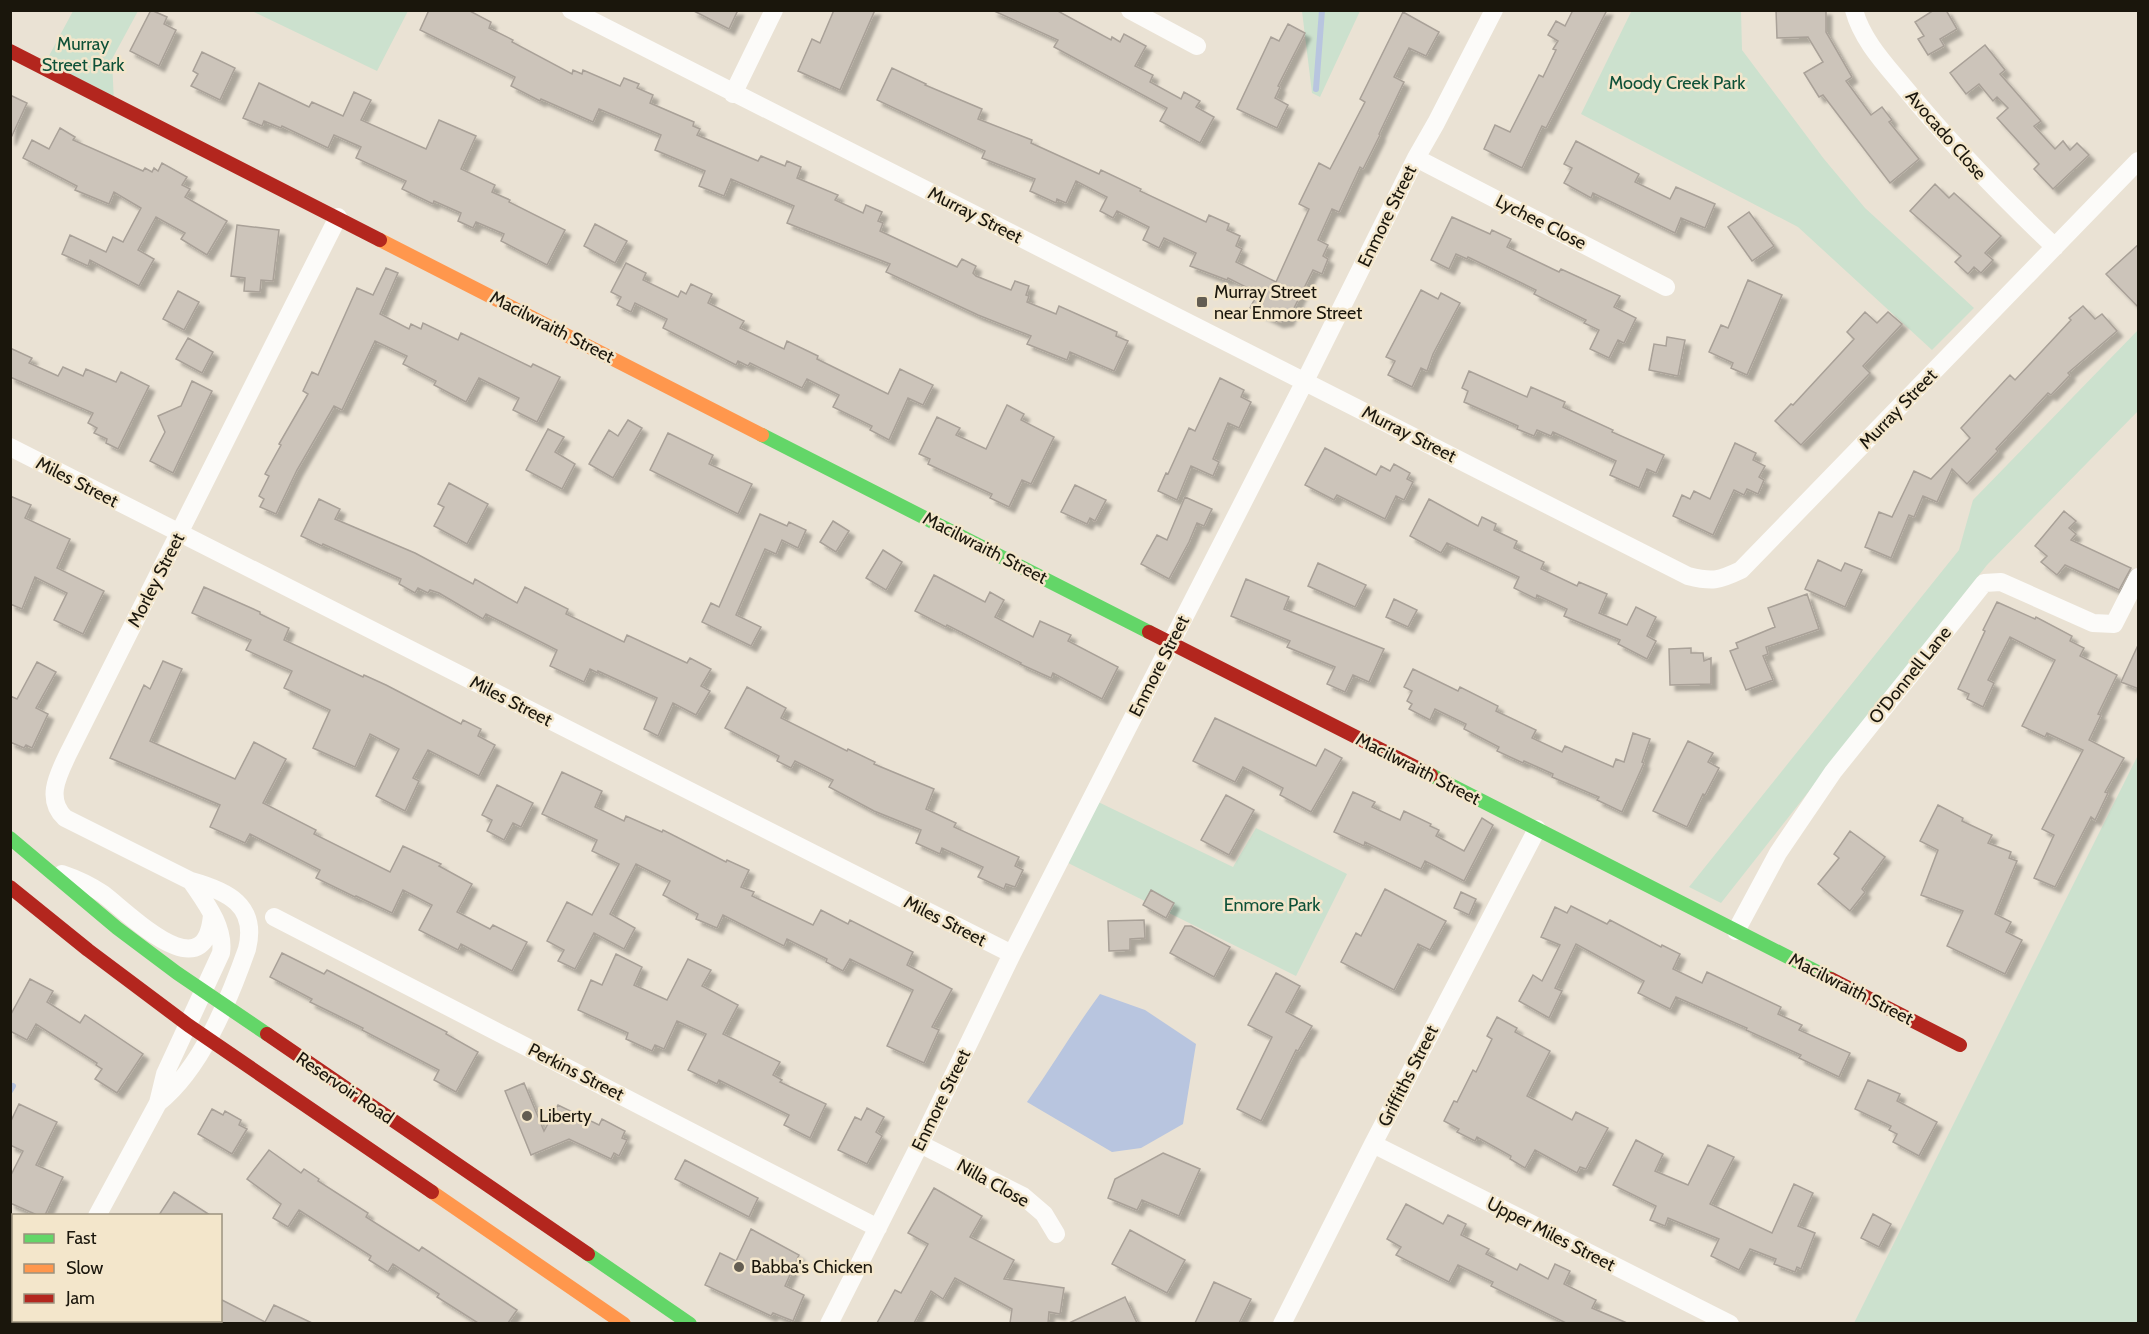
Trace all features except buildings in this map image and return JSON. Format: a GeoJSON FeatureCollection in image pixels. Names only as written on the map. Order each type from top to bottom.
{"type":"FeatureCollection","features":[{"type":"Feature","properties":{"kind":"street","name":"Murray Street"},"geometry":{"type":"LineString","coordinates":[[571,10],[1688,576],[1708,581],[1724,578],[1741,570],[2139,161]]}},
{"type":"Feature","properties":{"kind":"street"},"geometry":{"type":"LineString","coordinates":[[733,94],[774,10]]}},
{"type":"Feature","properties":{"kind":"street"},"geometry":{"type":"LineString","coordinates":[[1130,10],[1197,46]]}},
{"type":"Feature","properties":{"kind":"street","name":"Enmore Street"},"geometry":{"type":"LineString","coordinates":[[829,1323],[1170,642],[1305,381],[1416,158],[1494,10]]}},
{"type":"Feature","properties":{"kind":"street","name":"Avocado Close"},"geometry":{"type":"LineString","coordinates":[[1854,10],[1856,19],[1873,50],[1946,138],[1978,173],[2055,247]]}},
{"type":"Feature","properties":{"kind":"street","name":"Macilwraith Street"},"geometry":{"type":"LineString","coordinates":[[10,51],[1960,1045]]}},
{"type":"Feature","properties":{"kind":"street","name":"Lychee Close"},"geometry":{"type":"LineString","coordinates":[[1416,158],[1666,287]]}},
{"type":"Feature","properties":{"kind":"street","name":"Morley Street"},"geometry":{"type":"LineString","coordinates":[[158,1103],[177,1087],[192,1066],[224,1005],[248,949],[250,940],[246,912],[236,900],[213,887],[191,881],[72,822],[57,808],[54,794],[57,779],[338,218]]}},
{"type":"Feature","properties":{"kind":"street","name":"Miles Street"},"geometry":{"type":"LineString","coordinates":[[10,447],[1012,954]]}},
{"type":"Feature","properties":{"kind":"street","name":"O'Donnell Lane"},"geometry":{"type":"LineString","coordinates":[[1736,931],[1778,853],[1833,772],[1984,583],[2001,582],[2093,622],[2114,624],[2139,577]]}},
{"type":"Feature","properties":{"kind":"street","name":"Griffiths Street"},"geometry":{"type":"LineString","coordinates":[[1282,1323],[1372,1144],[1537,829]]}},
{"type":"Feature","properties":{"kind":"street","name":"Reservoir Road"},"geometry":{"type":"LineString","coordinates":[[10,838],[142,947],[204,992],[690,1323]]}},
{"type":"Feature","properties":{"kind":"street"},"geometry":{"type":"LineString","coordinates":[[46,869],[80,880],[93,887],[160,938],[178,948],[189,949],[204,943],[210,933],[212,915]]}},
{"type":"Feature","properties":{"kind":"street"},"geometry":{"type":"LineString","coordinates":[[99,1214],[158,1103],[162,1082],[218,962],[222,946],[220,932],[191,881]]}},
{"type":"Feature","properties":{"kind":"street","name":"Reservoir Road"},"geometry":{"type":"LineString","coordinates":[[10,887],[88,950],[188,1025],[624,1323]]}},
{"type":"Feature","properties":{"kind":"street"},"geometry":{"type":"LineString","coordinates":[[10,909],[28,902]]}},
{"type":"Feature","properties":{"kind":"street","name":"Perkins Street"},"geometry":{"type":"LineString","coordinates":[[274,917],[878,1228]]}},
{"type":"Feature","properties":{"kind":"street","name":"Nilla Close"},"geometry":{"type":"LineString","coordinates":[[920,1144],[1023,1196],[1044,1214],[1056,1234]]}},
{"type":"Feature","properties":{"kind":"street","name":"Upper Miles Street"},"geometry":{"type":"LineString","coordinates":[[1372,1144],[1730,1323]]}},
{"type":"Feature","properties":{"kind":"green space","name":"Moody Creek Park"},"geometry":{"type":"Polygon","coordinates":[[[1632,10],[1741,11],[1742,50],[1824,159],[1865,208],[1974,308],[1932,350],[1798,227],[1581,114],[1632,10]]]}},
{"type":"Feature","properties":{"kind":"green space","name":"Murray Street Park"},"geometry":{"type":"Polygon","coordinates":[[[73,11],[138,11],[112,59],[114,103],[43,67],[73,11]]]}},
{"type":"Feature","properties":{"kind":"green space"},"geometry":{"type":"Polygon","coordinates":[[[252,11],[408,11],[377,71],[252,11]]]}},
{"type":"Feature","properties":{"kind":"green space"},"geometry":{"type":"Polygon","coordinates":[[[1302,11],[1360,11],[1320,97],[1312,93],[1302,11]]]}},
{"type":"Feature","properties":{"kind":"green space"},"geometry":{"type":"Polygon","coordinates":[[[2138,330],[2138,411],[1987,565],[1721,903],[1689,887],[1959,550],[1973,500],[2138,330]]]}},
{"type":"Feature","properties":{"kind":"green space"},"geometry":{"type":"Polygon","coordinates":[[[2138,755],[2138,1323],[1854,1323],[2138,755]]]}},
{"type":"Feature","properties":{"kind":"green space","name":"Enmore Park"},"geometry":{"type":"Polygon","coordinates":[[[1092,799],[1233,867],[1256,828],[1347,874],[1296,976],[1060,859],[1092,799]]]}},
{"type":"Feature","properties":{"kind":"water"},"geometry":{"type":"Polygon","coordinates":[[[1100,994],[1145,1010],[1196,1044],[1183,1124],[1141,1148],[1112,1152],[1027,1102],[1100,994]]]}},
{"type":"Feature","properties":{"kind":"waterway"},"geometry":{"type":"LineString","coordinates":[[1316,89],[1322,10]]}},
{"type":"Feature","properties":{"kind":"waterway"},"geometry":{"type":"LineString","coordinates":[[10,1091],[13,1086]]}},
{"type":"Feature","properties":{"kind":"traffic: fast"},"geometry":{"type":"LineString","coordinates":[[762,435],[1149,632]]}},
{"type":"Feature","properties":{"kind":"traffic: fast"},"geometry":{"type":"LineString","coordinates":[[1431,775],[1831,979]]}},
{"type":"Feature","properties":{"kind":"traffic: fast"},"geometry":{"type":"LineString","coordinates":[[10,838],[117,928],[177,973],[267,1034]]}},
{"type":"Feature","properties":{"kind":"traffic: fast"},"geometry":{"type":"LineString","coordinates":[[588,1254],[690,1324]]}},
{"type":"Feature","properties":{"kind":"traffic: slow"},"geometry":{"type":"LineString","coordinates":[[380,240],[762,435]]}},
{"type":"Feature","properties":{"kind":"traffic: slow"},"geometry":{"type":"LineString","coordinates":[[432,1192],[624,1324]]}},
{"type":"Feature","properties":{"kind":"traffic: jam"},"geometry":{"type":"LineString","coordinates":[[10,51],[380,240]]}},
{"type":"Feature","properties":{"kind":"traffic: jam"},"geometry":{"type":"LineString","coordinates":[[1149,632],[1431,775]]}},
{"type":"Feature","properties":{"kind":"traffic: jam"},"geometry":{"type":"LineString","coordinates":[[10,887],[88,950],[188,1025],[432,1192]]}},
{"type":"Feature","properties":{"kind":"traffic: jam"},"geometry":{"type":"LineString","coordinates":[[1831,979],[1960,1045]]}},
{"type":"Feature","properties":{"kind":"traffic: jam"},"geometry":{"type":"LineString","coordinates":[[267,1034],[588,1254]]}},
{"type":"Feature","properties":{"kind":"place","name":"Murray Street near Enmore Street"},"geometry":{"type":"Point","coordinates":[1202,302]}},
{"type":"Feature","properties":{"kind":"place","name":"Liberty"},"geometry":{"type":"Point","coordinates":[527,1116]}},
{"type":"Feature","properties":{"kind":"place","name":"Babba's Chicken"},"geometry":{"type":"Point","coordinates":[739,1267]}}]}
